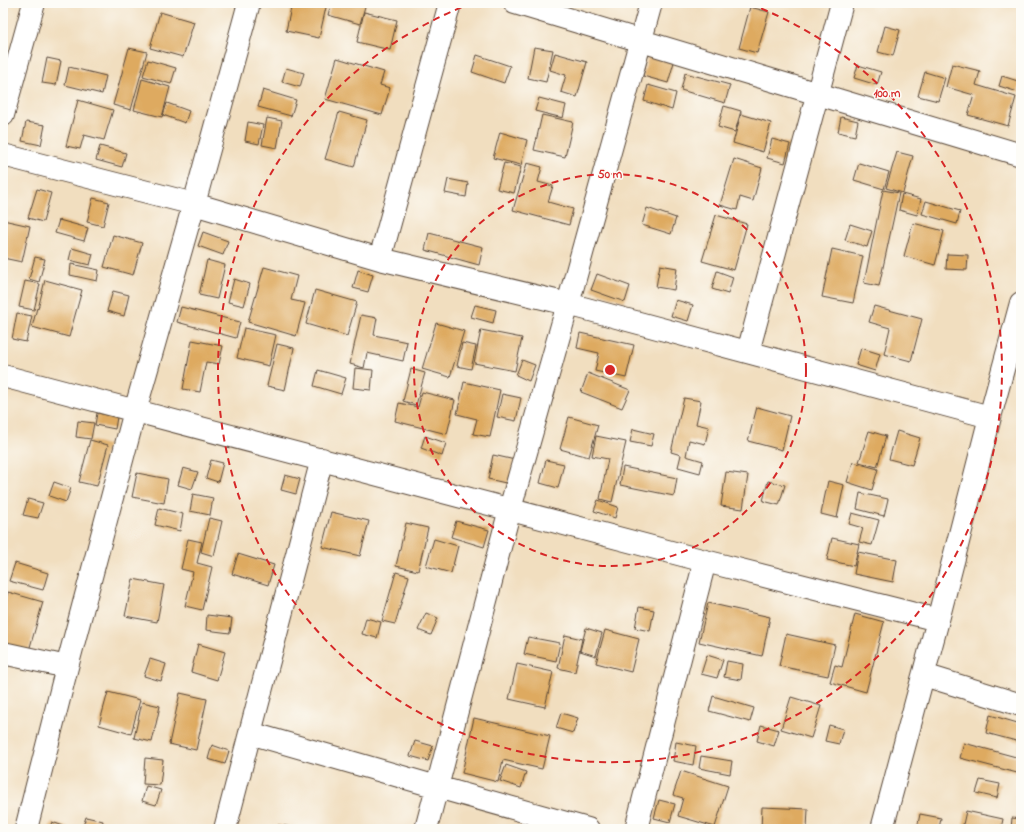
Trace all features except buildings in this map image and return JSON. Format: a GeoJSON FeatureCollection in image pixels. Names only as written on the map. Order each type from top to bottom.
{"type":"FeatureCollection","features":[{"type":"Feature","properties":{"kind":"street"},"geometry":{"type":"LineString","coordinates":[[3,116],[34,3]]}},
{"type":"Feature","properties":{"kind":"street"},"geometry":{"type":"LineString","coordinates":[[26,829],[66,668],[135,411],[249,3]]}},
{"type":"Feature","properties":{"kind":"street"},"geometry":{"type":"LineString","coordinates":[[380,259],[450,3]]}},
{"type":"Feature","properties":{"kind":"street"},"geometry":{"type":"LineString","coordinates":[[515,3],[640,42],[1021,155]]}},
{"type":"Feature","properties":{"kind":"street"},"geometry":{"type":"LineString","coordinates":[[426,829],[510,509],[651,3]]}},
{"type":"Feature","properties":{"kind":"street"},"geometry":{"type":"LineString","coordinates":[[748,352],[842,3]]}},
{"type":"Feature","properties":{"kind":"street"},"geometry":{"type":"LineString","coordinates":[[3,155],[194,204],[380,259],[568,304],[990,417]]}},
{"type":"Feature","properties":{"kind":"street"},"geometry":{"type":"LineString","coordinates":[[882,829],[924,675],[990,417],[1021,303]]}},
{"type":"Feature","properties":{"kind":"street"},"geometry":{"type":"LineString","coordinates":[[3,376],[938,620]]}},
{"type":"Feature","properties":{"kind":"street"},"geometry":{"type":"LineString","coordinates":[[225,829],[322,459]]}},
{"type":"Feature","properties":{"kind":"street"},"geometry":{"type":"LineString","coordinates":[[636,829],[705,560]]}},
{"type":"Feature","properties":{"kind":"street"},"geometry":{"type":"LineString","coordinates":[[3,653],[66,668]]}},
{"type":"Feature","properties":{"kind":"street"},"geometry":{"type":"LineString","coordinates":[[924,675],[1021,704]]}},
{"type":"Feature","properties":{"kind":"street"},"geometry":{"type":"LineString","coordinates":[[250,733],[588,829]]}}]}
